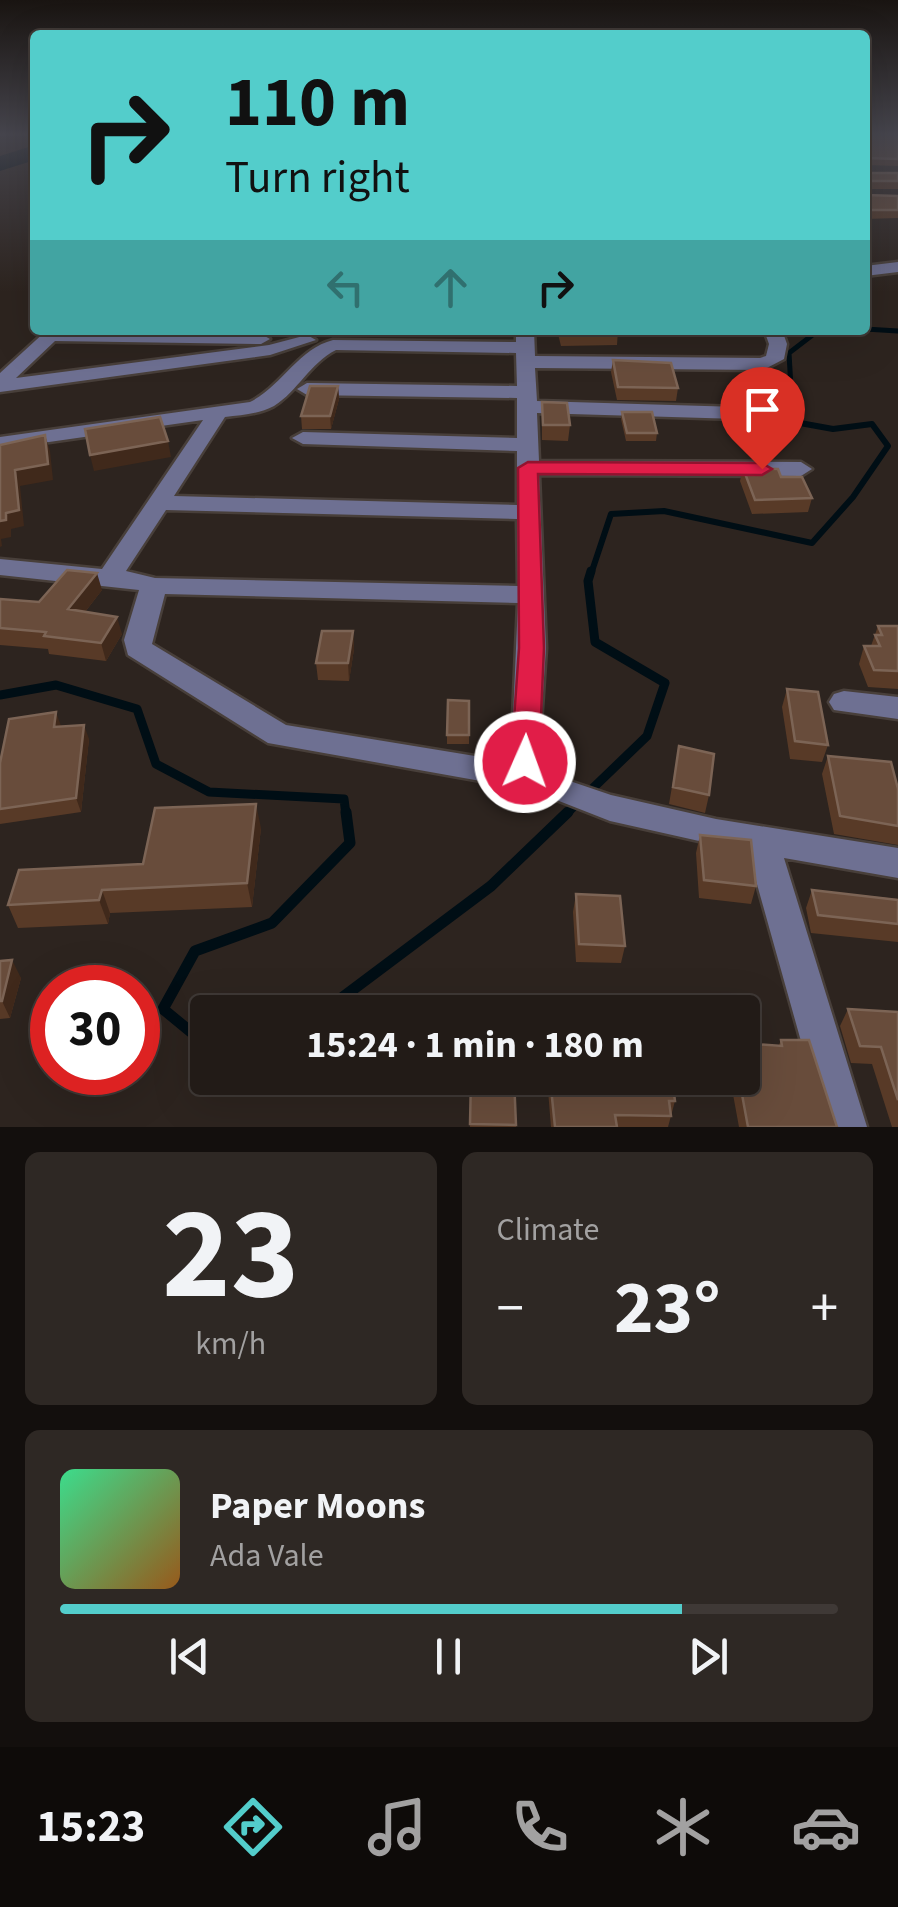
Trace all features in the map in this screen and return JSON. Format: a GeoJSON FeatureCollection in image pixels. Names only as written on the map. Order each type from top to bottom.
{"type":"FeatureCollection","features":[{"type":"Feature","properties":{"kind":"street"},"geometry":{"type":"LineString","coordinates":[[870,270],[898,267]]}},
{"type":"Feature","properties":{"kind":"street"},"geometry":{"type":"LineString","coordinates":[[0,385],[52,335]]}},
{"type":"Feature","properties":{"kind":"street"},"geometry":{"type":"LineString","coordinates":[[143,335],[321,339],[344,344],[525,346],[763,364],[775,359],[775,335]]}},
{"type":"Feature","properties":{"kind":"street"},"geometry":{"type":"LineString","coordinates":[[0,385],[261,352],[321,339]]}},
{"type":"Feature","properties":{"kind":"street"},"geometry":{"type":"LineString","coordinates":[[0,443],[261,404],[287,388],[321,339]]}},
{"type":"Feature","properties":{"kind":"street"},"geometry":{"type":"LineString","coordinates":[[525,346],[532,648],[524,753],[529,770],[542,782]]}},
{"type":"Feature","properties":{"kind":"street"},"geometry":{"type":"LineString","coordinates":[[287,388],[771,414]]}},
{"type":"Feature","properties":{"kind":"street"},"geometry":{"type":"LineString","coordinates":[[110,578],[218,413]]}},
{"type":"Feature","properties":{"kind":"street"},"geometry":{"type":"LineString","coordinates":[[303,438],[527,457],[800,470]]}},
{"type":"Feature","properties":{"kind":"street"},"geometry":{"type":"LineString","coordinates":[[159,502],[529,512]]}},
{"type":"Feature","properties":{"kind":"street"},"geometry":{"type":"LineString","coordinates":[[0,567],[137,580],[151,586],[530,596]]}},
{"type":"Feature","properties":{"kind":"street"},"geometry":{"type":"LineString","coordinates":[[151,586],[154,594],[137,638],[138,648],[262,727],[296,740],[542,782],[610,808],[761,840],[898,863]]}},
{"type":"Feature","properties":{"kind":"street"},"geometry":{"type":"LineString","coordinates":[[844,702],[898,708]]}},
{"type":"Feature","properties":{"kind":"street"},"geometry":{"type":"LineString","coordinates":[[761,840],[846,1127]]}},
{"type":"Feature","properties":{"kind":"building"},"geometry":{"type":"Polygon","coordinates":[[[870,195],[898,196],[898,210],[870,210],[870,195]]]}},
{"type":"Feature","properties":{"kind":"building"},"geometry":{"type":"Polygon","coordinates":[[[613,360],[671,363],[678,388],[618,387],[613,360]]]}},
{"type":"Feature","properties":{"kind":"building"},"geometry":{"type":"Polygon","coordinates":[[[310,386],[338,386],[330,416],[301,416],[310,386]]]}},
{"type":"Feature","properties":{"kind":"building"},"geometry":{"type":"Polygon","coordinates":[[[730,387],[757,388],[761,396],[734,396],[730,387]]]}},
{"type":"Feature","properties":{"kind":"building"},"geometry":{"type":"Polygon","coordinates":[[[542,402],[567,403],[570,425],[543,425],[542,402]]]}},
{"type":"Feature","properties":{"kind":"building"},"geometry":{"type":"Polygon","coordinates":[[[743,408],[771,408],[781,430],[752,430],[743,408]]]}},
{"type":"Feature","properties":{"kind":"building"},"geometry":{"type":"Polygon","coordinates":[[[622,412],[652,412],[657,433],[627,433],[622,412]]]}},
{"type":"Feature","properties":{"kind":"building"},"geometry":{"type":"Polygon","coordinates":[[[160,417],[168,441],[90,455],[85,429],[160,417]]]}},
{"type":"Feature","properties":{"kind":"building"},"geometry":{"type":"Polygon","coordinates":[[[45,435],[48,464],[15,470],[19,510],[6,513],[6,520],[0,521],[0,445],[45,435]]]}},
{"type":"Feature","properties":{"kind":"building"},"geometry":{"type":"Polygon","coordinates":[[[743,468],[778,469],[781,477],[802,477],[812,498],[755,500],[743,468]]]}},
{"type":"Feature","properties":{"kind":"building"},"geometry":{"type":"Polygon","coordinates":[[[67,570],[97,573],[68,609],[117,617],[101,643],[0,628],[0,599],[39,602],[67,570]]]}},
{"type":"Feature","properties":{"kind":"building"},"geometry":{"type":"Polygon","coordinates":[[[878,626],[898,626],[898,671],[874,670],[864,646],[880,646],[875,635],[882,635],[878,626]]]}},
{"type":"Feature","properties":{"kind":"building"},"geometry":{"type":"Polygon","coordinates":[[[322,631],[353,631],[348,663],[316,663],[322,631]]]}},
{"type":"Feature","properties":{"kind":"building"},"geometry":{"type":"Polygon","coordinates":[[[787,689],[818,692],[828,745],[795,741],[787,689]]]}},
{"type":"Feature","properties":{"kind":"building"},"geometry":{"type":"Polygon","coordinates":[[[448,700],[469,701],[469,735],[447,735],[448,700]]]}},
{"type":"Feature","properties":{"kind":"building"},"geometry":{"type":"Polygon","coordinates":[[[56,712],[54,727],[84,725],[76,798],[0,809],[0,763],[9,719],[56,712]]]}},
{"type":"Feature","properties":{"kind":"building"},"geometry":{"type":"Polygon","coordinates":[[[679,746],[714,754],[709,795],[673,787],[679,746]]]}},
{"type":"Feature","properties":{"kind":"building"},"geometry":{"type":"Polygon","coordinates":[[[828,756],[891,762],[898,789],[898,826],[840,816],[828,756]]]}},
{"type":"Feature","properties":{"kind":"building"},"geometry":{"type":"Polygon","coordinates":[[[256,804],[247,883],[102,890],[99,900],[8,905],[19,870],[143,864],[155,808],[256,804]]]}},
{"type":"Feature","properties":{"kind":"building"},"geometry":{"type":"Polygon","coordinates":[[[700,835],[751,840],[756,886],[704,880],[700,835]]]}},
{"type":"Feature","properties":{"kind":"building"},"geometry":{"type":"Polygon","coordinates":[[[812,890],[898,900],[898,924],[818,915],[812,890]]]}},
{"type":"Feature","properties":{"kind":"building"},"geometry":{"type":"Polygon","coordinates":[[[576,894],[620,896],[625,946],[579,944],[576,894]]]}},
{"type":"Feature","properties":{"kind":"building"},"geometry":{"type":"Polygon","coordinates":[[[12,960],[2,1001],[0,1001],[0,961],[12,960]]]}},
{"type":"Feature","properties":{"kind":"building"},"geometry":{"type":"Polygon","coordinates":[[[848,1009],[898,1012],[898,1100],[881,1047],[860,1046],[848,1009]]]}},
{"type":"Feature","properties":{"kind":"building"},"geometry":{"type":"Polygon","coordinates":[[[781,1040],[809,1040],[837,1127],[748,1127],[742,1095],[760,1095],[760,1044],[782,1046],[781,1040]]]}},
{"type":"Feature","properties":{"kind":"building"},"geometry":{"type":"Polygon","coordinates":[[[471,1095],[515,1095],[516,1125],[470,1124],[471,1095]]]}},
{"type":"Feature","properties":{"kind":"building"},"geometry":{"type":"Polygon","coordinates":[[[552,1095],[674,1095],[675,1101],[669,1101],[671,1116],[615,1115],[617,1127],[555,1127],[552,1095]]]}},
{"type":"Feature","properties":{"kind":"waterway"},"geometry":{"type":"LineString","coordinates":[[870,329],[898,331]]}},
{"type":"Feature","properties":{"kind":"waterway"},"geometry":{"type":"LineString","coordinates":[[791,388],[789,353],[812,335]]}},
{"type":"Feature","properties":{"kind":"waterway"},"geometry":{"type":"LineString","coordinates":[[591,574],[611,514],[664,511],[812,543],[853,497],[888,446],[872,424],[833,429],[800,423],[791,385]]}},
{"type":"Feature","properties":{"kind":"waterway"},"geometry":{"type":"LineString","coordinates":[[565,815],[647,736],[665,683],[595,642],[588,581],[591,571]]}},
{"type":"Feature","properties":{"kind":"waterway"},"geometry":{"type":"LineString","coordinates":[[0,695],[56,685],[137,709],[156,764],[209,792],[344,799],[346,815]]}},
{"type":"Feature","properties":{"kind":"waterway"},"geometry":{"type":"LineString","coordinates":[[190,1031],[163,1009],[195,951],[272,923],[350,843],[346,812]]}},
{"type":"Feature","properties":{"kind":"waterway"},"geometry":{"type":"LineString","coordinates":[[346,995],[491,886],[568,812]]}},
{"type":"Feature","properties":{"kind":"route"},"geometry":{"type":"LineString","coordinates":[[525,762],[532,648],[528,468],[762,469]]}}]}
